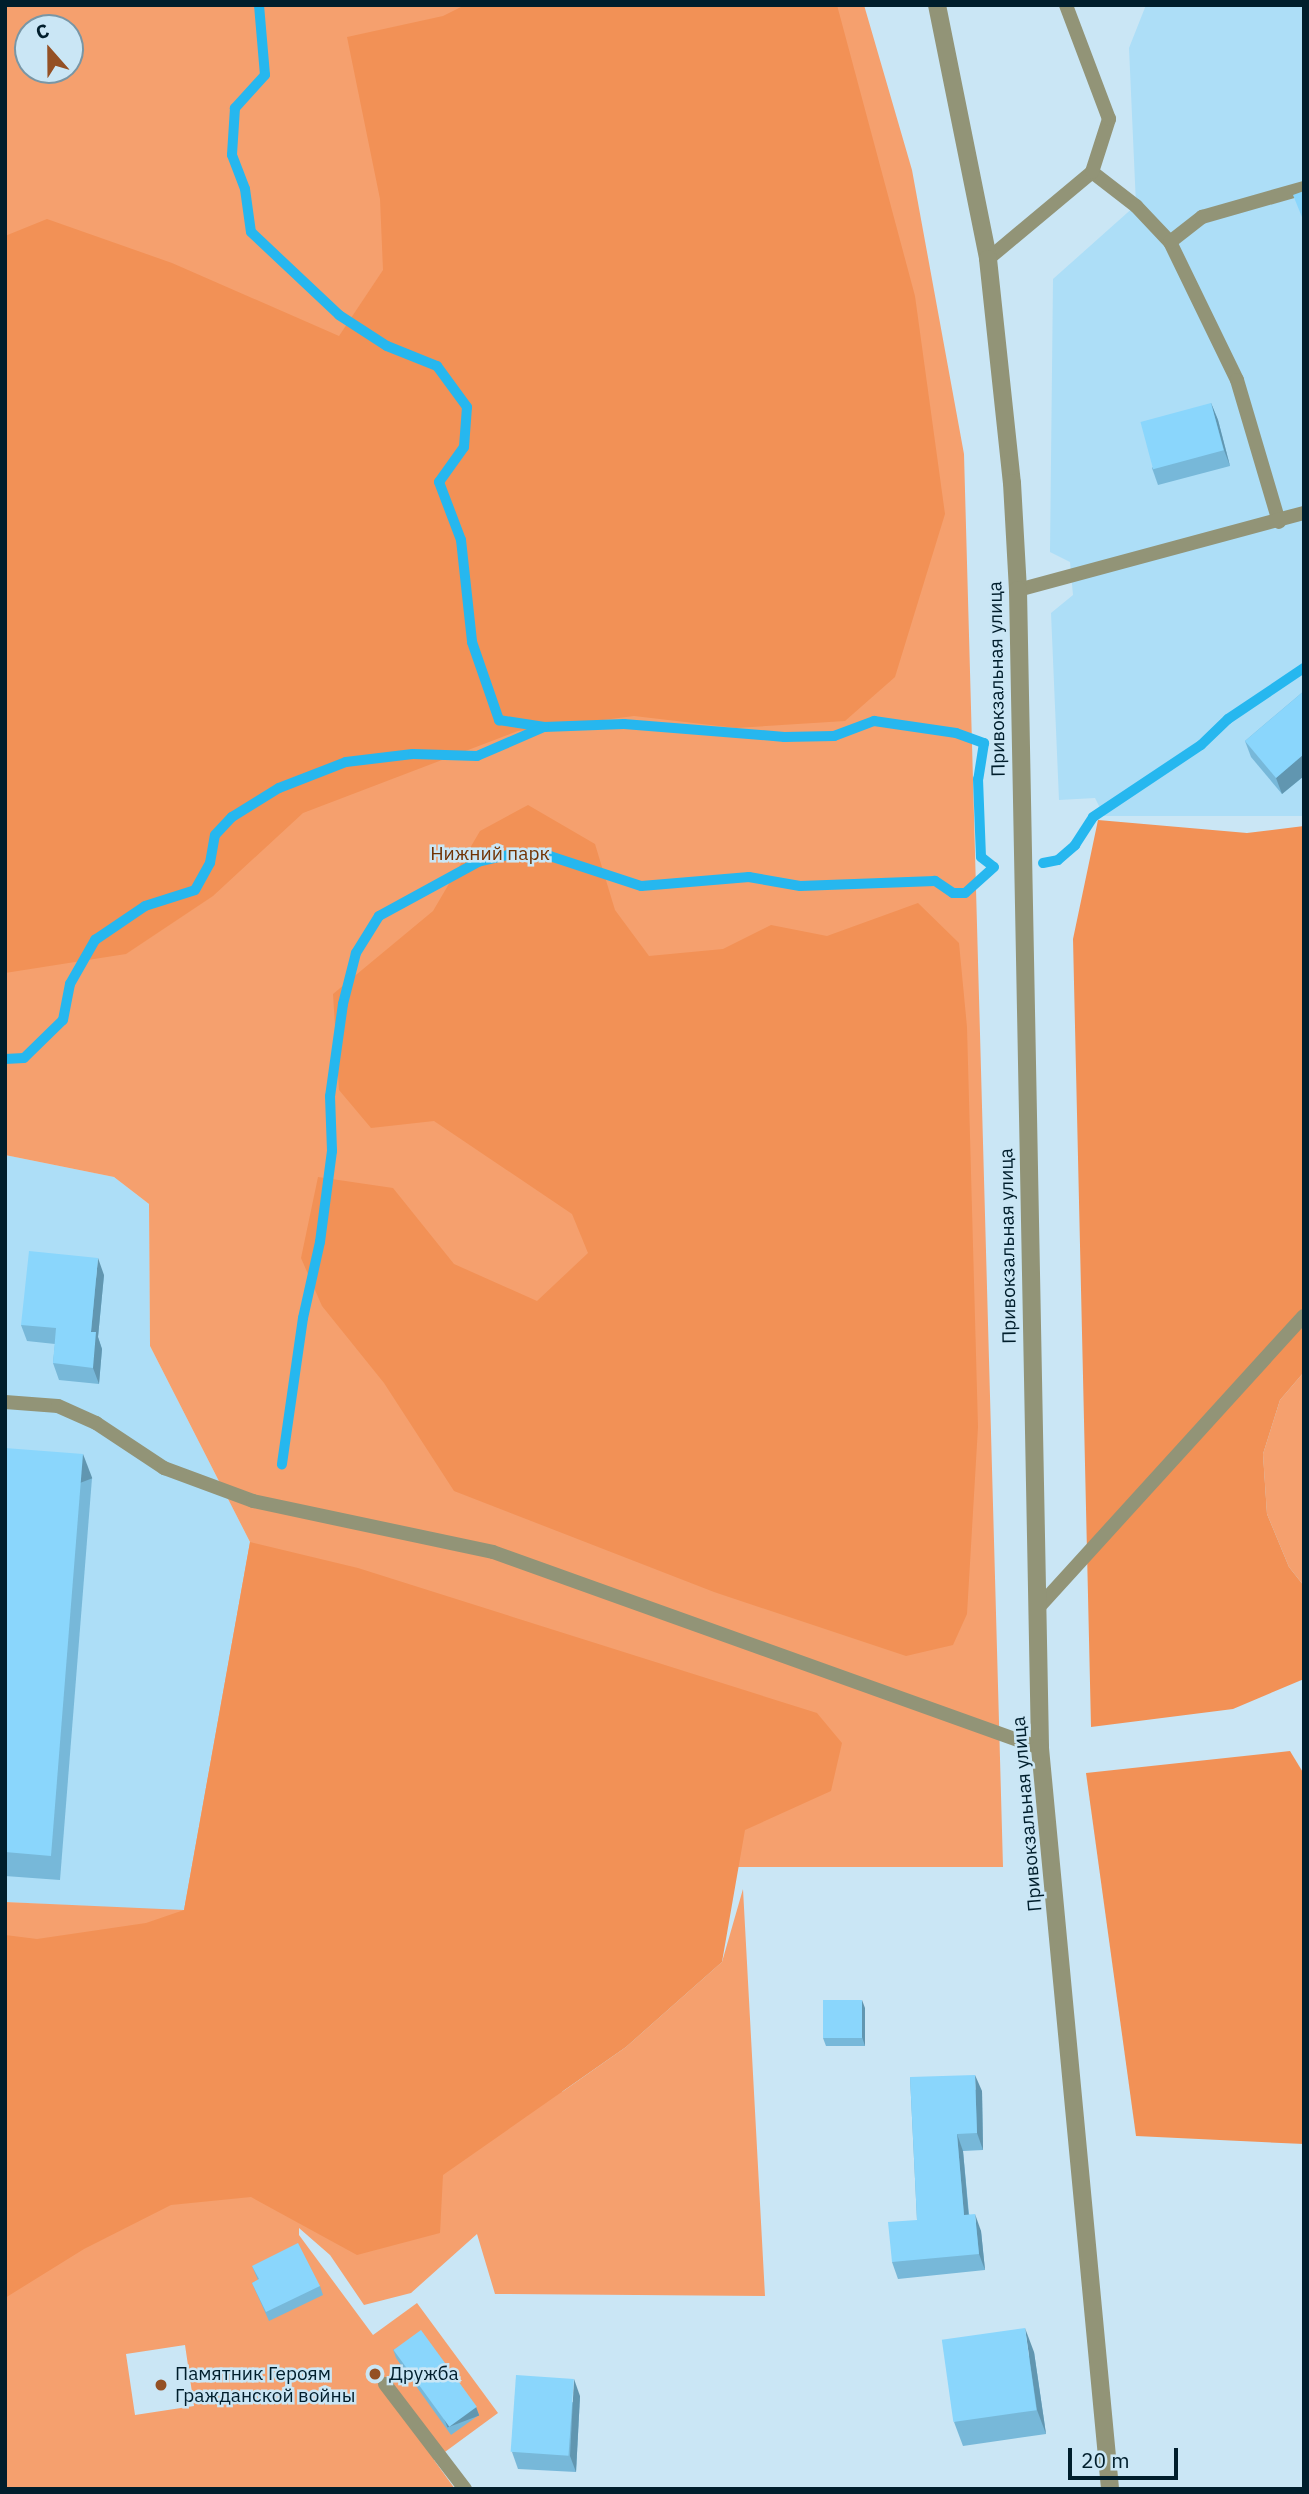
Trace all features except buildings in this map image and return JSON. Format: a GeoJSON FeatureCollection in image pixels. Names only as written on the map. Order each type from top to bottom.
{"type":"FeatureCollection","features":[{"type":"Feature","properties":{"kind":"street","name":"Привокзальная улица"},"geometry":{"type":"LineString","coordinates":[[937,5],[988,259],[1012,483],[1018,590],[1040,1748],[1110,2489]]}},
{"type":"Feature","properties":{"kind":"lane"},"geometry":{"type":"LineString","coordinates":[[988,259],[1092,172],[1109,119],[1066,5]]}},
{"type":"Feature","properties":{"kind":"lane"},"geometry":{"type":"LineString","coordinates":[[1092,172],[1136,205],[1170,242],[1237,380],[1279,522]]}},
{"type":"Feature","properties":{"kind":"lane"},"geometry":{"type":"LineString","coordinates":[[1170,242],[1202,217],[1304,188]]}},
{"type":"Feature","properties":{"kind":"lane"},"geometry":{"type":"LineString","coordinates":[[1018,590],[1279,522],[1304,513]]}},
{"type":"Feature","properties":{"kind":"lane"},"geometry":{"type":"LineString","coordinates":[[1037,1609],[1304,1316]]}},
{"type":"Feature","properties":{"kind":"lane"},"geometry":{"type":"LineString","coordinates":[[5,1402],[58,1406],[96,1423],[164,1468],[253,1501],[493,1552],[1040,1748]]}},
{"type":"Feature","properties":{"kind":"lane"},"geometry":{"type":"LineString","coordinates":[[385,2384],[465,2489]]}},
{"type":"Feature","properties":{"kind":"shaded area"},"geometry":{"type":"Polygon","coordinates":[[[1146,5],[1304,5],[1304,816],[1104,816],[1095,798],[1059,800],[1051,613],[1073,595],[1070,562],[1050,552],[1053,279],[1136,205],[1129,48],[1146,5]]]}},
{"type":"Feature","properties":{"kind":"shaded area"},"geometry":{"type":"Polygon","coordinates":[[[5,1155],[114,1177],[149,1204],[150,1346],[250,1542],[184,1911],[5,1902],[5,1155]]]}},
{"type":"Feature","properties":{"kind":"green space","name":"Нижний парк"},"geometry":{"type":"Polygon","coordinates":[[[5,5],[864,5],[912,170],[964,454],[1003,1867],[694,1867],[562,2092],[626,2047],[722,1962],[743,1889],[765,2296],[495,2294],[477,2234],[411,2293],[364,2305],[330,2255],[299,2228],[299,2235],[373,2335],[417,2303],[498,2413],[434,2460],[455,2489],[5,2489],[5,1902],[184,1910],[250,1542],[150,1346],[149,1204],[114,1177],[5,1155],[5,5]],[[185,2345],[126,2354],[135,2415],[194,2406],[185,2345]]]}},
{"type":"Feature","properties":{"kind":"green space"},"geometry":{"type":"Polygon","coordinates":[[[465,5],[837,5],[915,296],[945,514],[895,677],[845,721],[736,728],[634,716],[518,731],[303,813],[213,896],[126,954],[5,973],[5,236],[47,219],[172,263],[339,336],[383,270],[380,199],[347,37],[443,16],[465,5]]]}},
{"type":"Feature","properties":{"kind":"green space"},"geometry":{"type":"Polygon","coordinates":[[[528,805],[595,844],[615,910],[649,956],[723,949],[771,925],[827,936],[918,903],[959,943],[967,1027],[978,1427],[967,1614],[953,1645],[906,1656],[714,1592],[454,1491],[384,1383],[322,1306],[301,1258],[318,1177],[393,1188],[454,1264],[537,1301],[588,1253],[572,1214],[434,1121],[371,1128],[339,1090],[333,994],[433,911],[480,831],[528,805]]]}},
{"type":"Feature","properties":{"kind":"green space"},"geometry":{"type":"Polygon","coordinates":[[[1098,820],[1247,833],[1304,826],[1304,1372],[1280,1400],[1263,1454],[1267,1514],[1289,1567],[1304,1586],[1304,1679],[1233,1709],[1091,1727],[1073,939],[1098,820]]]}},
{"type":"Feature","properties":{"kind":"green space"},"geometry":{"type":"Polygon","coordinates":[[[1304,1372],[1304,1586],[1289,1567],[1267,1514],[1263,1454],[1280,1400],[1304,1372]]]}},
{"type":"Feature","properties":{"kind":"green space"},"geometry":{"type":"Polygon","coordinates":[[[250,1542],[358,1568],[817,1713],[842,1743],[831,1791],[745,1830],[722,1962],[626,2047],[443,2175],[440,2233],[357,2255],[251,2197],[171,2205],[84,2249],[5,2298],[5,1935],[37,1939],[146,1923],[184,1910],[250,1542]]]}},
{"type":"Feature","properties":{"kind":"green space"},"geometry":{"type":"Polygon","coordinates":[[[1290,1751],[1304,1774],[1304,2144],[1136,2136],[1086,1773],[1290,1751]]]}},
{"type":"Feature","properties":{"kind":"waterway"},"geometry":{"type":"LineString","coordinates":[[259,5],[265,75],[235,108],[232,155],[245,189],[251,232],[339,315],[387,346],[437,366],[467,407],[464,447],[439,482],[461,540],[472,642],[499,720],[544,727],[624,724],[784,737],[834,736],[874,721],[956,733],[984,743],[978,779],[981,857],[994,867],[965,893],[953,893],[935,881],[800,886],[749,877],[641,886],[550,856],[508,855],[478,862],[379,916],[356,953],[343,1004],[330,1096],[332,1151],[320,1242],[303,1318],[282,1464]]}},
{"type":"Feature","properties":{"kind":"waterway"},"geometry":{"type":"LineString","coordinates":[[1043,863],[1058,860],[1075,845],[1093,817],[1201,745],[1228,719],[1304,668]]}},
{"type":"Feature","properties":{"kind":"waterway"},"geometry":{"type":"LineString","coordinates":[[5,1059],[24,1058],[63,1020],[70,984],[95,940],[145,906],[195,890],[210,863],[215,835],[232,817],[279,788],[346,762],[413,754],[477,756],[544,727]]}},
{"type":"Feature","properties":{"kind":"place","name":"Дружба"},"geometry":{"type":"Point","coordinates":[375,2374]}},
{"type":"Feature","properties":{"kind":"place","name":"Памятник Героям Гражданской войны"},"geometry":{"type":"Point","coordinates":[161,2385]}}]}
